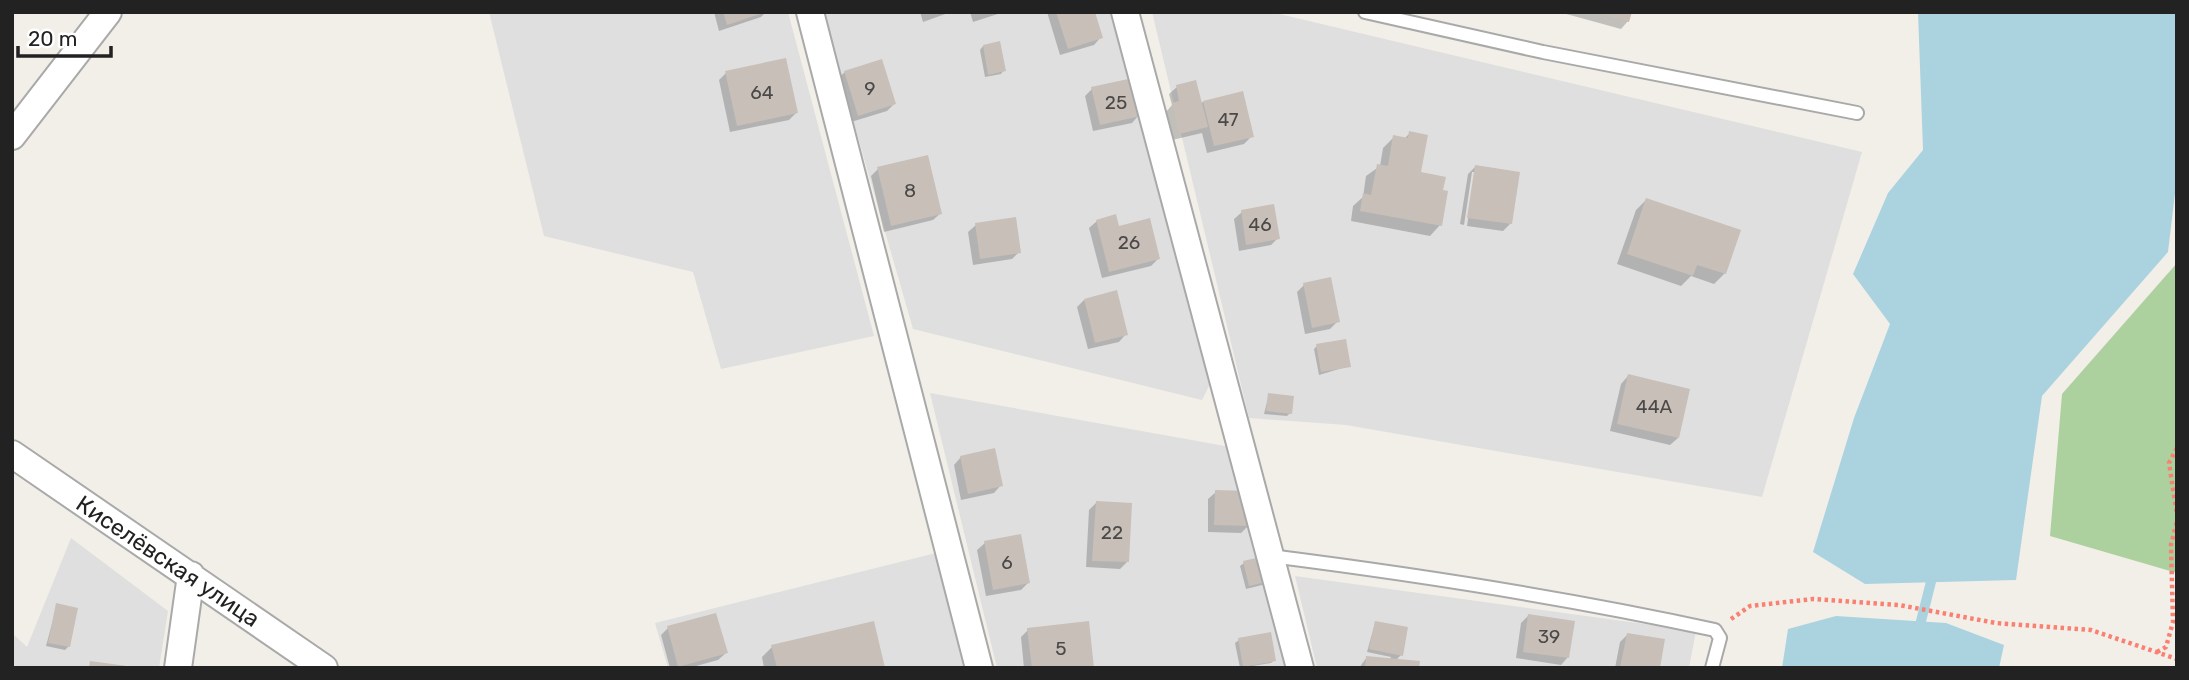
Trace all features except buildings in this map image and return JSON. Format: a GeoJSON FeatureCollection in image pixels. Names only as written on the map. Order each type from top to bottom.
{"type":"FeatureCollection","features":[{"type":"Feature","properties":{"kind":"street"},"geometry":{"type":"LineString","coordinates":[[12,136],[108,12]]}},
{"type":"Feature","properties":{"kind":"street"},"geometry":{"type":"LineString","coordinates":[[810,12],[979,668]]}},
{"type":"Feature","properties":{"kind":"street"},"geometry":{"type":"LineString","coordinates":[[1125,12],[1300,668]]}},
{"type":"Feature","properties":{"kind":"street","name":"Киселёвская улица"},"geometry":{"type":"LineString","coordinates":[[12,454],[324,668]]}},
{"type":"Feature","properties":{"kind":"street"},"geometry":{"type":"LineString","coordinates":[[178,668],[191,575]]}},
{"type":"Feature","properties":{"kind":"lane"},"geometry":{"type":"LineString","coordinates":[[1365,12],[1543,52],[1857,113]]}},
{"type":"Feature","properties":{"kind":"lane"},"geometry":{"type":"LineString","coordinates":[[1270,556],[1434,577],[1603,605],[1716,630],[1720,638],[1712,668]]}},
{"type":"Feature","properties":{"kind":"path"},"geometry":{"type":"LineString","coordinates":[[2177,448],[2169,467],[2177,515]]}},
{"type":"Feature","properties":{"kind":"path"},"geometry":{"type":"LineString","coordinates":[[2157,653],[2166,647],[2173,622],[2171,545],[2177,521]]}},
{"type":"Feature","properties":{"kind":"path"},"geometry":{"type":"LineString","coordinates":[[1716,630],[1750,606],[1813,599],[1899,605],[1996,622],[2091,630],[2177,659]]}},
{"type":"Feature","properties":{"kind":"shaded area"},"geometry":{"type":"Polygon","coordinates":[[[489,12],[788,12],[874,336],[721,369],[693,272],[544,236],[489,12]]]}},
{"type":"Feature","properties":{"kind":"shaded area"},"geometry":{"type":"Polygon","coordinates":[[[822,12],[1121,12],[1211,382],[1202,400],[913,329],[822,12]]]}},
{"type":"Feature","properties":{"kind":"shaded area"},"geometry":{"type":"Polygon","coordinates":[[[1152,12],[1271,12],[1862,152],[1762,497],[1346,425],[1249,418],[1152,12]]]}},
{"type":"Feature","properties":{"kind":"shaded area"},"geometry":{"type":"Polygon","coordinates":[[[930,393],[1253,451],[1300,668],[997,668],[930,393]]]}},
{"type":"Feature","properties":{"kind":"shaded area"},"geometry":{"type":"Polygon","coordinates":[[[71,538],[168,611],[159,668],[12,668],[12,633],[27,647],[71,538]]]}},
{"type":"Feature","properties":{"kind":"shaded area"},"geometry":{"type":"Polygon","coordinates":[[[936,553],[965,668],[668,668],[655,623],[936,553]]]}},
{"type":"Feature","properties":{"kind":"shaded area"},"geometry":{"type":"Polygon","coordinates":[[[1295,576],[1696,631],[1689,668],[1317,668],[1295,576]]]}},
{"type":"Feature","properties":{"kind":"green space"},"geometry":{"type":"Polygon","coordinates":[[[2177,263],[2177,573],[2050,536],[2062,394],[2177,263]]]}},
{"type":"Feature","properties":{"kind":"water"},"geometry":{"type":"Polygon","coordinates":[[[1918,12],[2177,12],[2177,177],[2168,252],[2042,396],[2016,580],[1865,584],[1813,552],[1854,418],[1890,324],[1853,274],[1888,193],[1923,150],[1918,12]]]}},
{"type":"Feature","properties":{"kind":"water"},"geometry":{"type":"Polygon","coordinates":[[[1836,616],[1946,623],[2004,645],[1999,668],[1782,668],[1788,629],[1836,616]]]}},
{"type":"Feature","properties":{"kind":"waterway"},"geometry":{"type":"LineString","coordinates":[[1918,633],[1934,570]]}}]}
